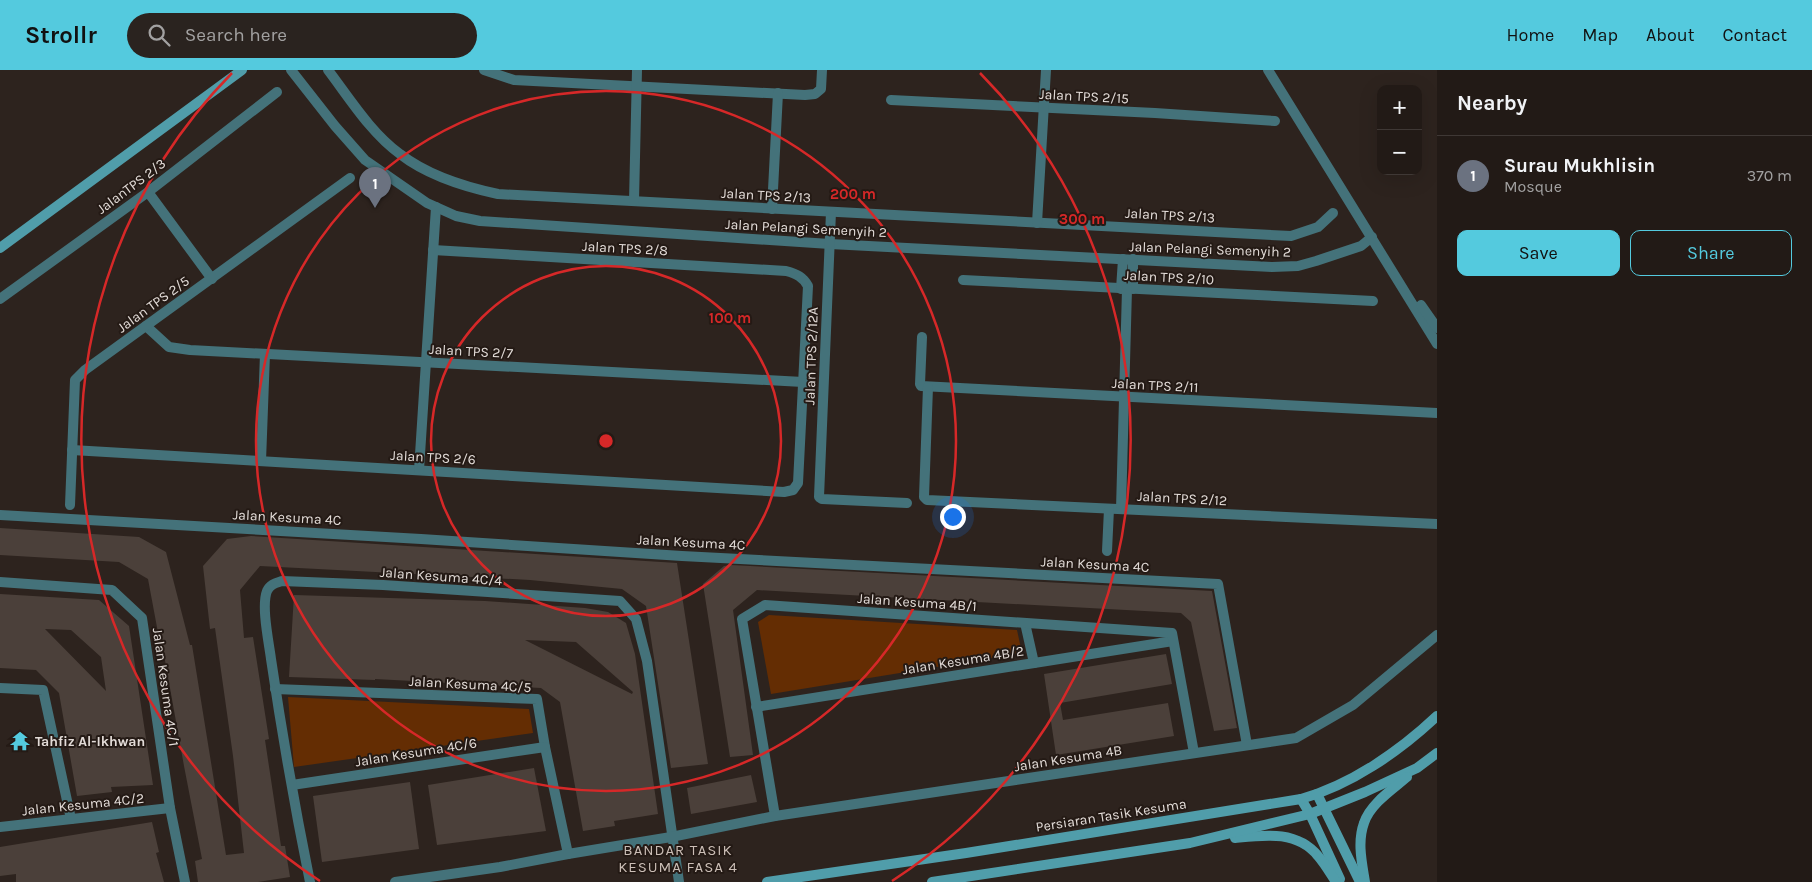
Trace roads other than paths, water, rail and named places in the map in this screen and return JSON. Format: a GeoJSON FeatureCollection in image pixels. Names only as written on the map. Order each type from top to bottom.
{"type":"FeatureCollection","features":[{"type":"Feature","properties":{"kind":"street"},"geometry":{"type":"LineString","coordinates":[[0,248],[242,70]]}},
{"type":"Feature","properties":{"kind":"street","name":"Jalan Pelangi Semenyih 2"},"geometry":{"type":"LineString","coordinates":[[291,70],[335,126],[365,160],[384,175],[436,207],[456,216],[480,221],[830,244],[1272,267],[1298,266],[1361,246],[1372,237]]}},
{"type":"Feature","properties":{"kind":"street","name":"Jalan TPS 2/13"},"geometry":{"type":"LineString","coordinates":[[328,70],[374,129],[400,155],[438,176],[472,189],[498,194],[1291,236],[1318,227],[1333,213]]}},
{"type":"Feature","properties":{"kind":"street"},"geometry":{"type":"LineString","coordinates":[[484,70],[514,80],[805,95],[814,94],[821,89],[822,70]]}},
{"type":"Feature","properties":{"kind":"street"},"geometry":{"type":"LineString","coordinates":[[634,201],[637,70]]}},
{"type":"Feature","properties":{"kind":"street"},"geometry":{"type":"LineString","coordinates":[[1037,222],[1046,70]]}},
{"type":"Feature","properties":{"kind":"street"},"geometry":{"type":"LineString","coordinates":[[1268,70],[1437,344]]}},
{"type":"Feature","properties":{"kind":"street","name":"JalanTPS 2/3"},"geometry":{"type":"LineString","coordinates":[[0,299],[148,192],[277,92]]}},
{"type":"Feature","properties":{"kind":"street"},"geometry":{"type":"LineString","coordinates":[[772,209],[778,93]]}},
{"type":"Feature","properties":{"kind":"street","name":"Jalan TPS 2/15"},"geometry":{"type":"LineString","coordinates":[[891,100],[1155,113],[1275,122]]}},
{"type":"Feature","properties":{"kind":"street","name":"Jalan TPS 2/5"},"geometry":{"type":"LineString","coordinates":[[70,505],[75,380],[85,370],[350,178]]}},
{"type":"Feature","properties":{"kind":"street"},"geometry":{"type":"LineString","coordinates":[[148,192],[212,279]]}},
{"type":"Feature","properties":{"kind":"street"},"geometry":{"type":"LineString","coordinates":[[418,470],[436,207]]}},
{"type":"Feature","properties":{"kind":"street","name":"Jalan TPS 2/12A"},"geometry":{"type":"LineString","coordinates":[[830,212],[819,497],[822,499],[907,503]]}},
{"type":"Feature","properties":{"kind":"street"},"geometry":{"type":"LineString","coordinates":[[1372,237],[1437,328]]}},
{"type":"Feature","properties":{"kind":"street","name":"Jalan TPS 2/8"},"geometry":{"type":"LineString","coordinates":[[433,250],[786,271],[795,274],[804,279],[808,286],[804,382]]}},
{"type":"Feature","properties":{"kind":"street"},"geometry":{"type":"LineString","coordinates":[[1121,509],[1128,259]]}},
{"type":"Feature","properties":{"kind":"street","name":"Jalan TPS 2/10"},"geometry":{"type":"LineString","coordinates":[[963,280],[1373,301]]}},
{"type":"Feature","properties":{"kind":"street","name":"Jalan TPS 2/7"},"geometry":{"type":"LineString","coordinates":[[146,326],[169,347],[190,350],[804,382]]}},
{"type":"Feature","properties":{"kind":"street"},"geometry":{"type":"LineString","coordinates":[[922,337],[920,384],[921,386],[928,387]]}},
{"type":"Feature","properties":{"kind":"street"},"geometry":{"type":"LineString","coordinates":[[261,461],[265,354]]}},
{"type":"Feature","properties":{"kind":"street","name":"Jalan TPS 2/6"},"geometry":{"type":"LineString","coordinates":[[72,450],[784,492],[793,490],[798,483],[804,382]]}},
{"type":"Feature","properties":{"kind":"street","name":"Jalan TPS 2/11"},"geometry":{"type":"LineString","coordinates":[[928,387],[1437,413]]}},
{"type":"Feature","properties":{"kind":"street","name":"Jalan TPS 2/12"},"geometry":{"type":"LineString","coordinates":[[928,387],[924,497],[927,500],[1437,524]]}},
{"type":"Feature","properties":{"kind":"street"},"geometry":{"type":"LineString","coordinates":[[1107,551],[1109,509]]}},
{"type":"Feature","properties":{"kind":"street","name":"Jalan Kesuma 4C"},"geometry":{"type":"LineString","coordinates":[[0,515],[411,538],[682,556],[1218,584],[1247,745]]}},
{"type":"Feature","properties":{"kind":"street","name":"Jalan Kesuma 4C/4"},"geometry":{"type":"LineString","coordinates":[[310,882],[275,689],[265,601],[267,589],[273,584],[282,581],[620,601],[636,619],[647,661],[679,882]]}},
{"type":"Feature","properties":{"kind":"street","name":"Jalan Kesuma 4C/1"},"geometry":{"type":"LineString","coordinates":[[0,582],[112,590],[142,618],[170,808],[185,882]]}},
{"type":"Feature","properties":{"kind":"street","name":"Jalan Kesuma 4B/1"},"geometry":{"type":"LineString","coordinates":[[775,816],[742,619],[766,605],[1172,633],[1173,641]]}},
{"type":"Feature","properties":{"kind":"street"},"geometry":{"type":"LineString","coordinates":[[1025,623],[1034,663]]}},
{"type":"Feature","properties":{"kind":"street","name":"Jalan Kesuma 4B"},"geometry":{"type":"LineString","coordinates":[[671,837],[775,816],[1296,738],[1353,705],[1437,635]]}},
{"type":"Feature","properties":{"kind":"street"},"geometry":{"type":"LineString","coordinates":[[1173,641],[1194,753]]}},
{"type":"Feature","properties":{"kind":"street","name":"Jalan Kesuma 4B/2"},"geometry":{"type":"LineString","coordinates":[[756,707],[1173,641]]}},
{"type":"Feature","properties":{"kind":"street"},"geometry":{"type":"LineString","coordinates":[[0,688],[43,690],[71,819]]}},
{"type":"Feature","properties":{"kind":"street","name":"Jalan Kesuma 4C/5"},"geometry":{"type":"LineString","coordinates":[[275,689],[537,699],[545,747],[568,854]]}},
{"type":"Feature","properties":{"kind":"street","name":"Persiaran Tasik Kesuma"},"geometry":{"type":"LineString","coordinates":[[767,882],[966,853],[1301,799],[1317,794],[1368,769],[1412,739],[1437,716]]}},
{"type":"Feature","properties":{"kind":"street","name":"Jalan Kesuma 4C/6"},"geometry":{"type":"LineString","coordinates":[[292,785],[545,747]]}},
{"type":"Feature","properties":{"kind":"street"},"geometry":{"type":"LineString","coordinates":[[1365,882],[1360,849],[1364,822],[1373,807],[1437,753]]}},
{"type":"Feature","properties":{"kind":"street"},"geometry":{"type":"LineString","coordinates":[[1190,843],[1326,809],[1417,768]]}},
{"type":"Feature","properties":{"kind":"street"},"geometry":{"type":"LineString","coordinates":[[1317,794],[1326,809],[1360,882]]}},
{"type":"Feature","properties":{"kind":"street"},"geometry":{"type":"LineString","coordinates":[[1301,799],[1310,814],[1341,882]]}},
{"type":"Feature","properties":{"kind":"street","name":"Jalan Kesuma 4C/2"},"geometry":{"type":"LineString","coordinates":[[0,827],[170,808]]}},
{"type":"Feature","properties":{"kind":"street"},"geometry":{"type":"LineString","coordinates":[[932,882],[1190,843],[1256,836],[1286,836],[1305,845],[1318,855],[1336,882]]}},
{"type":"Feature","properties":{"kind":"street"},"geometry":{"type":"LineString","coordinates":[[395,882],[500,867],[671,837]]}},
{"type":"Feature","properties":{"kind":"place","name":"Surau Mukhlisin"},"geometry":{"type":"Point","coordinates":[375,208]}},
{"type":"Feature","properties":{"kind":"place","name":"Tahfiz Al-Ikhwan"},"geometry":{"type":"Point","coordinates":[20,741]}},
{"type":"Feature","properties":{"kind":"district","name":"BANDAR TASIK KESUMA FASA 4"},"geometry":{"type":"Point","coordinates":[678,858]}}]}
